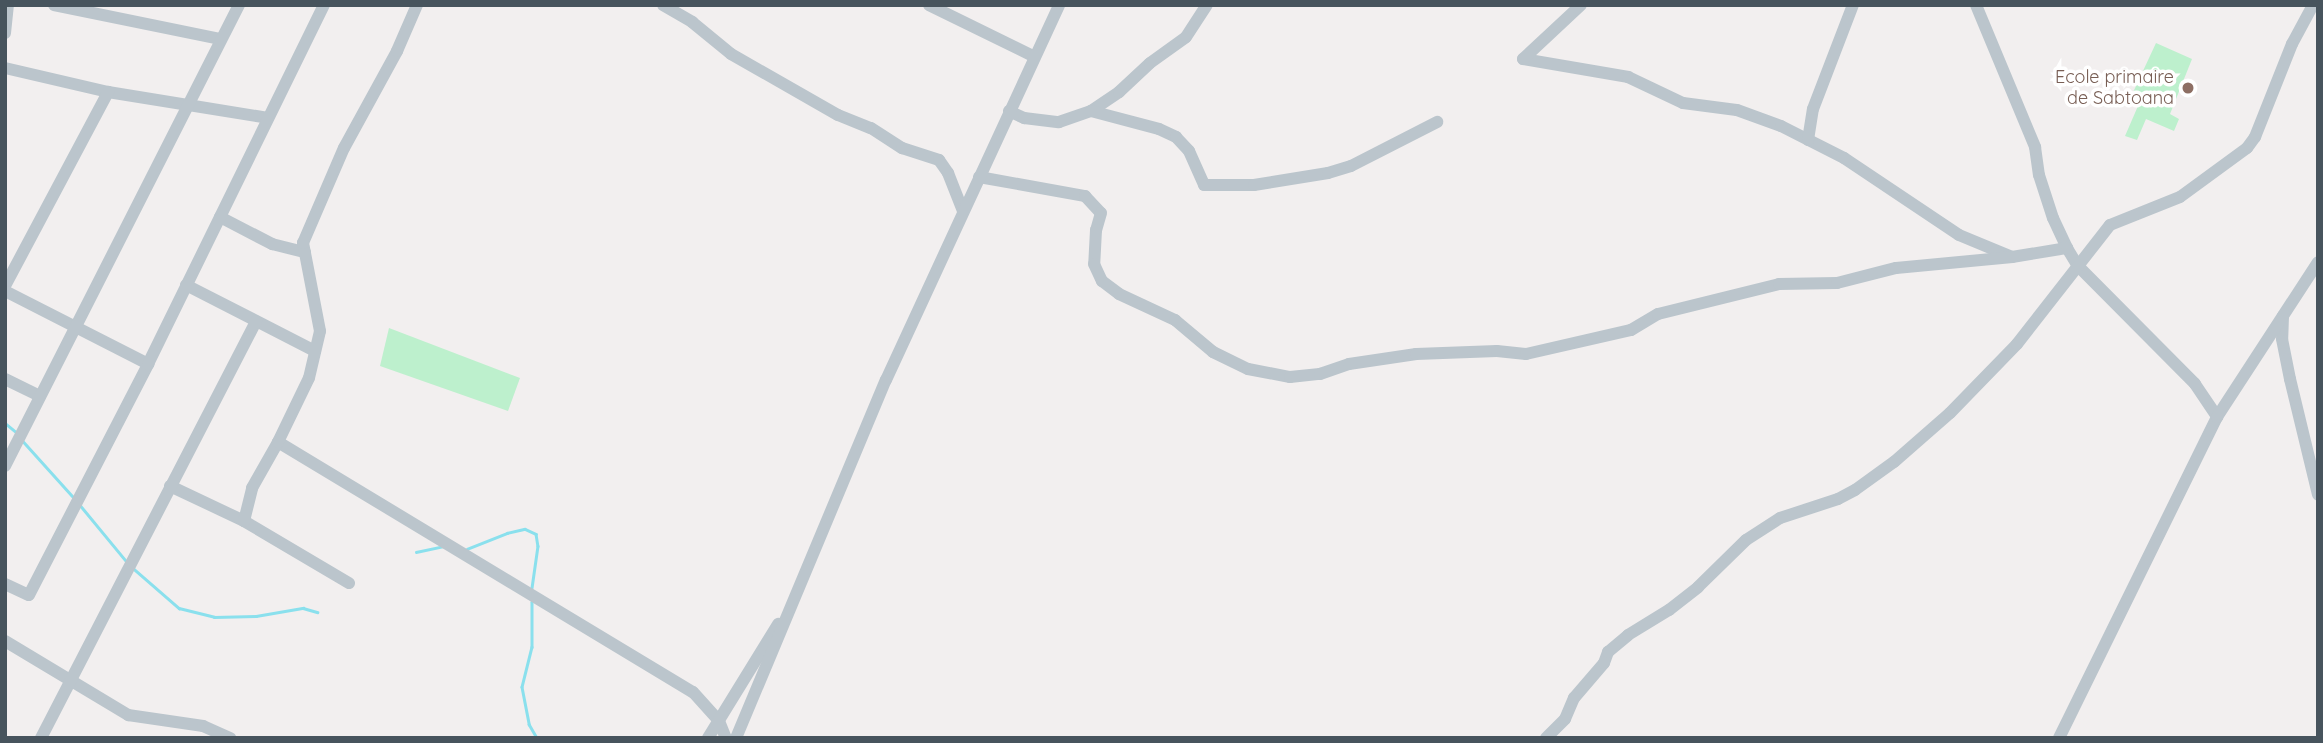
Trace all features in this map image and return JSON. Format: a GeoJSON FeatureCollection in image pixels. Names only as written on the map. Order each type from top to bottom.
{"type":"FeatureCollection","features":[{"type":"Feature","properties":{"kind":"street"},"geometry":{"type":"LineString","coordinates":[[5,33],[8,5]]}},
{"type":"Feature","properties":{"kind":"street"},"geometry":{"type":"LineString","coordinates":[[54,5],[219,39]]}},
{"type":"Feature","properties":{"kind":"street"},"geometry":{"type":"LineString","coordinates":[[5,466],[219,39],[239,5]]}},
{"type":"Feature","properties":{"kind":"street"},"geometry":{"type":"LineString","coordinates":[[5,584],[29,595],[148,364],[324,5]]}},
{"type":"Feature","properties":{"kind":"street"},"geometry":{"type":"LineString","coordinates":[[244,521],[252,488],[278,442],[309,377],[320,331],[303,243],[344,148],[397,51],[417,5]]}},
{"type":"Feature","properties":{"kind":"street"},"geometry":{"type":"LineString","coordinates":[[663,5],[692,22],[731,54],[845,119],[871,128],[902,148],[939,160],[948,173],[963,211]]}},
{"type":"Feature","properties":{"kind":"street"},"geometry":{"type":"LineString","coordinates":[[929,5],[1033,55]]}},
{"type":"Feature","properties":{"kind":"street"},"geometry":{"type":"LineString","coordinates":[[736,738],[886,380],[1033,55],[1059,5]]}},
{"type":"Feature","properties":{"kind":"street"},"geometry":{"type":"LineString","coordinates":[[1009,111],[1024,118],[1059,122],[1091,111],[1119,92],[1150,63],[1186,37],[1207,5]]}},
{"type":"Feature","properties":{"kind":"street"},"geometry":{"type":"LineString","coordinates":[[1581,5],[1522,59],[1628,77],[1683,103],[1737,110],[1844,158],[1959,235],[2012,257]]}},
{"type":"Feature","properties":{"kind":"street"},"geometry":{"type":"LineString","coordinates":[[1808,140],[1813,109],[1853,5]]}},
{"type":"Feature","properties":{"kind":"street"},"geometry":{"type":"LineString","coordinates":[[1976,5],[2035,147],[2039,175],[2053,218],[2067,248],[2078,265],[2195,384],[2217,417]]}},
{"type":"Feature","properties":{"kind":"street"},"geometry":{"type":"LineString","coordinates":[[1546,738],[1564,719],[1574,698],[1604,663],[1608,652],[1698,587],[1746,540],[1780,518],[1838,499],[1895,462],[1971,393],[2017,344],[2110,225],[2180,197],[2247,148],[2255,137],[2292,44],[2313,5]]}},
{"type":"Feature","properties":{"kind":"street"},"geometry":{"type":"LineString","coordinates":[[5,68],[108,92],[268,118]]}},
{"type":"Feature","properties":{"kind":"street"},"geometry":{"type":"LineString","coordinates":[[108,92],[5,289],[148,364]]}},
{"type":"Feature","properties":{"kind":"street"},"geometry":{"type":"LineString","coordinates":[[1091,111],[1160,129],[1176,137],[1189,152],[1204,185],[1254,185],[1328,173],[1351,166],[1437,122]]}},
{"type":"Feature","properties":{"kind":"street"},"geometry":{"type":"LineString","coordinates":[[979,177],[1085,196],[1101,213],[1096,230],[1094,264],[1102,281],[1119,294],[1174,320],[1213,352],[1248,369],[1290,377],[1320,374],[1349,364],[1416,354],[1497,351],[1526,354],[1631,330],[1658,314],[1779,284],[1837,283],[1896,268],[2012,257],[2067,248]]}},
{"type":"Feature","properties":{"kind":"street"},"geometry":{"type":"LineString","coordinates":[[220,216],[272,244],[304,252]]}},
{"type":"Feature","properties":{"kind":"street"},"geometry":{"type":"LineString","coordinates":[[2059,738],[2079,692],[2217,417],[2318,262]]}},
{"type":"Feature","properties":{"kind":"street"},"geometry":{"type":"LineString","coordinates":[[186,285],[315,351]]}},
{"type":"Feature","properties":{"kind":"street"},"geometry":{"type":"LineString","coordinates":[[2283,316],[2282,339],[2287,366],[2317,489]]}},
{"type":"Feature","properties":{"kind":"street"},"geometry":{"type":"LineString","coordinates":[[41,738],[256,321]]}},
{"type":"Feature","properties":{"kind":"street"},"geometry":{"type":"LineString","coordinates":[[5,379],[40,396]]}},
{"type":"Feature","properties":{"kind":"street"},"geometry":{"type":"LineString","coordinates":[[278,442],[693,692],[719,721],[726,738]]}},
{"type":"Feature","properties":{"kind":"street"},"geometry":{"type":"LineString","coordinates":[[170,486],[244,521],[349,583]]}},
{"type":"Feature","properties":{"kind":"street"},"geometry":{"type":"LineString","coordinates":[[708,738],[795,597]]}},
{"type":"Feature","properties":{"kind":"street"},"geometry":{"type":"LineString","coordinates":[[5,641],[128,715],[203,726],[230,738]]}},
{"type":"Feature","properties":{"kind":"green space"},"geometry":{"type":"Polygon","coordinates":[[[2156,43],[2192,59],[2170,114],[2179,119],[2174,131],[2146,119],[2137,140],[2125,136],[2138,106],[2129,101],[2156,43]]]}},
{"type":"Feature","properties":{"kind":"green space"},"geometry":{"type":"Polygon","coordinates":[[[389,328],[520,378],[508,411],[380,366],[389,328]]]}},
{"type":"Feature","properties":{"kind":"waterway"},"geometry":{"type":"LineString","coordinates":[[5,423],[16,432]]}},
{"type":"Feature","properties":{"kind":"waterway"},"geometry":{"type":"LineString","coordinates":[[22,440],[74,498]]}},
{"type":"Feature","properties":{"kind":"waterway"},"geometry":{"type":"LineString","coordinates":[[80,505],[127,562]]}},
{"type":"Feature","properties":{"kind":"waterway"},"geometry":{"type":"LineString","coordinates":[[467,549],[525,529],[536,534],[538,546],[532,588]]}},
{"type":"Feature","properties":{"kind":"waterway"},"geometry":{"type":"LineString","coordinates":[[416,552],[444,546]]}},
{"type":"Feature","properties":{"kind":"waterway"},"geometry":{"type":"LineString","coordinates":[[134,569],[179,608],[214,617],[256,616],[303,608],[317,612]]}},
{"type":"Feature","properties":{"kind":"waterway"},"geometry":{"type":"LineString","coordinates":[[532,602],[532,647],[522,687],[529,724],[537,738]]}},
{"type":"Feature","properties":{"kind":"place","name":"Ecole primaire de Sabtoana"},"geometry":{"type":"Point","coordinates":[2188,88]}}]}
